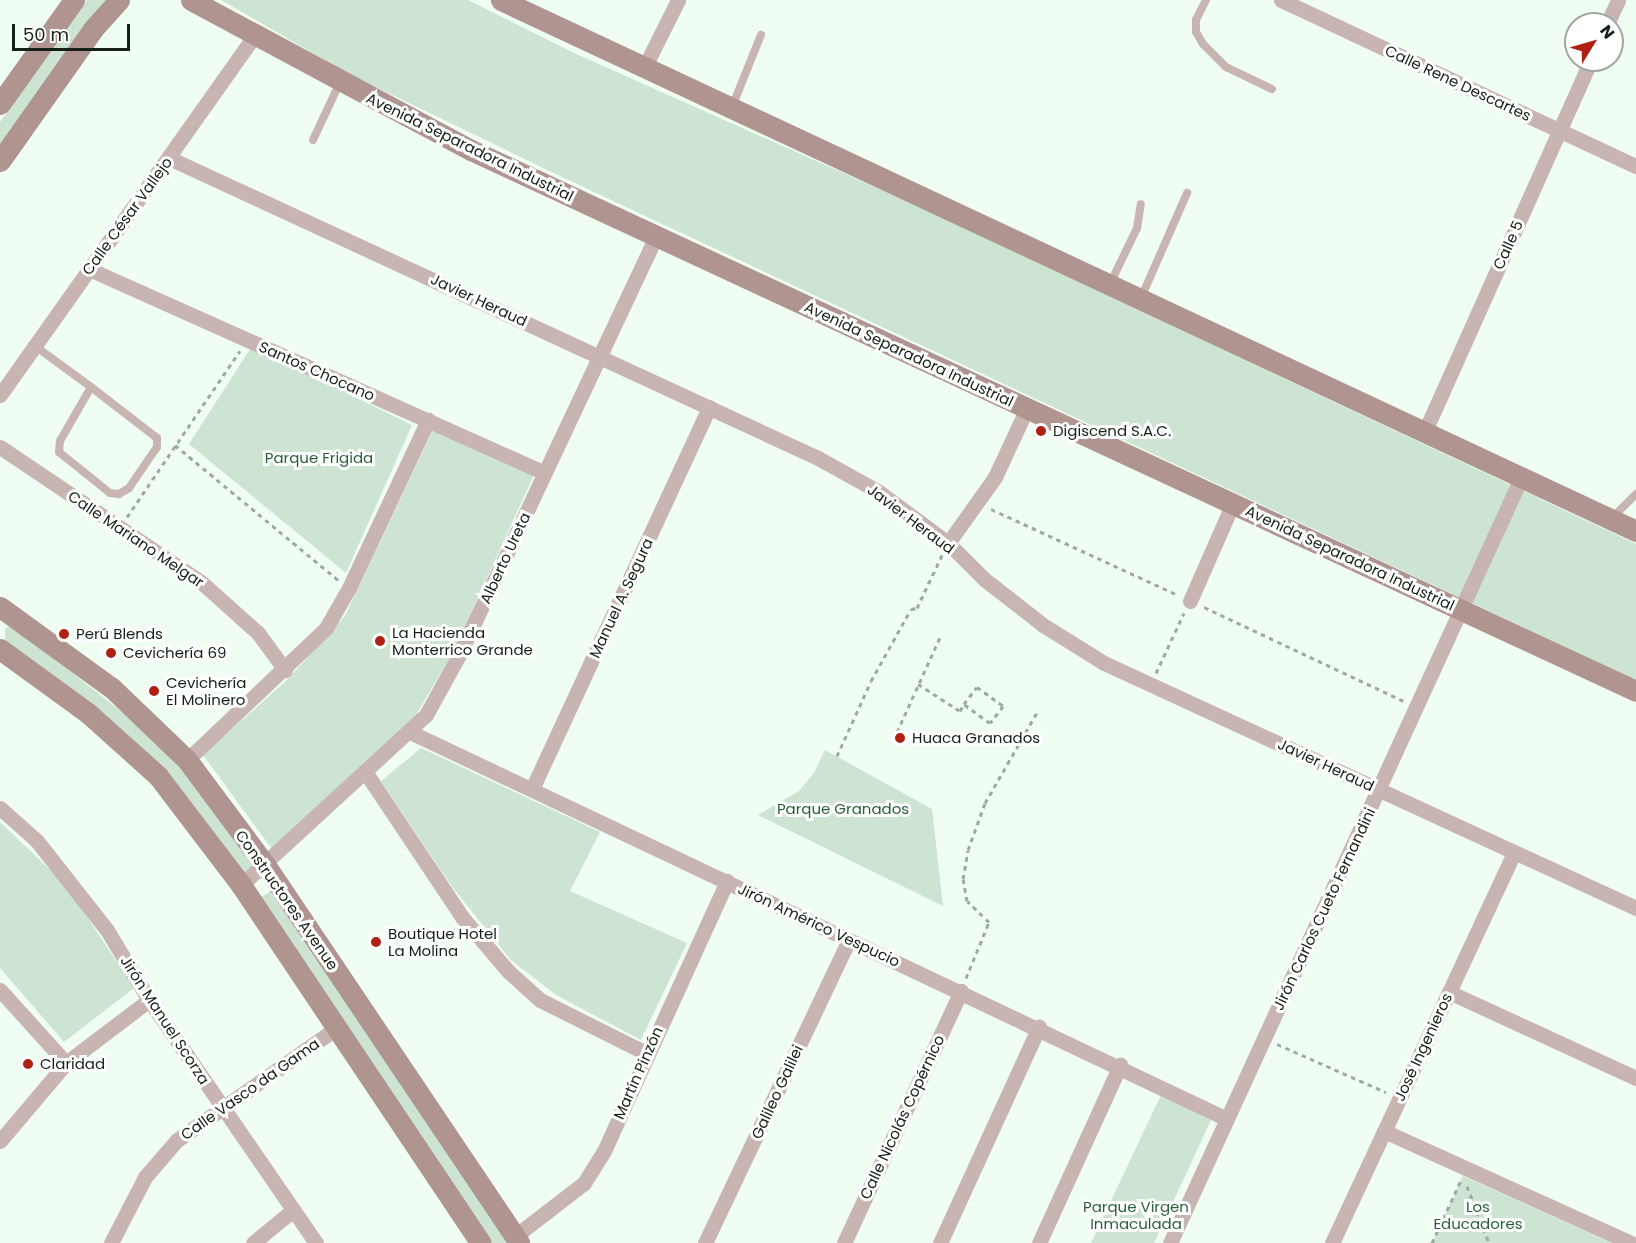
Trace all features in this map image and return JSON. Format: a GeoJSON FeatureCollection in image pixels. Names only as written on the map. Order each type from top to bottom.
{"type":"FeatureCollection","features":[{"type":"Feature","properties":{"kind":"main road"},"geometry":{"type":"LineString","coordinates":[[0,104],[74,0]]}},
{"type":"Feature","properties":{"kind":"main road"},"geometry":{"type":"LineString","coordinates":[[0,161],[93,29],[119,0]]}},
{"type":"Feature","properties":{"kind":"main road","name":"Avenida Separadora Industrial"},"geometry":{"type":"LineString","coordinates":[[191,0],[254,36],[471,150],[1636,691]]}},
{"type":"Feature","properties":{"kind":"main road"},"geometry":{"type":"LineString","coordinates":[[501,0],[1636,531]]}},
{"type":"Feature","properties":{"kind":"main road","name":"Constructores Avenue"},"geometry":{"type":"LineString","coordinates":[[2,612],[112,688],[187,760],[266,866],[517,1240]]}},
{"type":"Feature","properties":{"kind":"main road","name":"Constructores Avenue"},"geometry":{"type":"LineString","coordinates":[[0,649],[89,714],[158,776],[241,885],[335,1029],[481,1243]]}},
{"type":"Feature","properties":{"kind":"street"},"geometry":{"type":"LineString","coordinates":[[644,68],[678,0]]}},
{"type":"Feature","properties":{"kind":"street","name":"Calle Rene Descartes"},"geometry":{"type":"LineString","coordinates":[[1281,0],[1636,166]]}},
{"type":"Feature","properties":{"kind":"street","name":"Calle César Vallejo"},"geometry":{"type":"LineString","coordinates":[[0,395],[254,36]]}},
{"type":"Feature","properties":{"kind":"street","name":"Calle 5"},"geometry":{"type":"LineString","coordinates":[[1425,431],[1586,72]]}},
{"type":"Feature","properties":{"kind":"street","name":"Javier Heraud"},"geometry":{"type":"LineString","coordinates":[[169,158],[709,407],[879,492],[948,543],[984,579],[1044,625],[1104,663],[1636,908]]}},
{"type":"Feature","properties":{"kind":"street","name":"Alberto Ureta"},"geometry":{"type":"LineString","coordinates":[[241,885],[266,866],[426,716],[459,655],[656,236]]}},
{"type":"Feature","properties":{"kind":"street","name":"Santos Chocano"},"geometry":{"type":"LineString","coordinates":[[89,269],[544,473]]}},
{"type":"Feature","properties":{"kind":"street","name":"Manuel A. Segura"},"geometry":{"type":"LineString","coordinates":[[532,789],[709,407]]}},
{"type":"Feature","properties":{"kind":"street"},"geometry":{"type":"LineString","coordinates":[[948,543],[995,477],[1027,408]]}},
{"type":"Feature","properties":{"kind":"street"},"geometry":{"type":"LineString","coordinates":[[187,760],[285,670],[326,628],[349,588],[428,420]]}},
{"type":"Feature","properties":{"kind":"street","name":"Calle Mariano Melgar"},"geometry":{"type":"LineString","coordinates":[[0,447],[201,582],[258,633],[285,670]]}},
{"type":"Feature","properties":{"kind":"street","name":"Jirón Carlos Cueto Fernandini"},"geometry":{"type":"LineString","coordinates":[[1170,1243],[1522,476]]}},
{"type":"Feature","properties":{"kind":"street"},"geometry":{"type":"LineString","coordinates":[[1190,601],[1233,503]]}},
{"type":"Feature","properties":{"kind":"street","name":"Jirón Américo Vespucio"},"geometry":{"type":"LineString","coordinates":[[410,732],[849,940],[1120,1065],[1227,1119]]}},
{"type":"Feature","properties":{"kind":"street"},"geometry":{"type":"LineString","coordinates":[[366,773],[462,916],[508,972],[540,999],[646,1053]]}},
{"type":"Feature","properties":{"kind":"street","name":"Jirón Manuel Scorza"},"geometry":{"type":"LineString","coordinates":[[0,808],[37,842],[69,878],[108,930],[149,1000],[316,1243]]}},
{"type":"Feature","properties":{"kind":"street","name":"José Ingenieros"},"geometry":{"type":"LineString","coordinates":[[1332,1243],[1514,852]]}},
{"type":"Feature","properties":{"kind":"street","name":"Martín Pinzón"},"geometry":{"type":"LineString","coordinates":[[517,1240],[584,1183],[604,1151],[646,1053],[727,881]]}},
{"type":"Feature","properties":{"kind":"street","name":"Galileo Galilei"},"geometry":{"type":"LineString","coordinates":[[705,1243],[849,940]]}},
{"type":"Feature","properties":{"kind":"street"},"geometry":{"type":"LineString","coordinates":[[0,990],[66,1063]]}},
{"type":"Feature","properties":{"kind":"street","name":"Calle Nicolás Copérnico"},"geometry":{"type":"LineString","coordinates":[[844,1243],[961,991]]}},
{"type":"Feature","properties":{"kind":"street"},"geometry":{"type":"LineString","coordinates":[[1449,992],[1636,1078]]}},
{"type":"Feature","properties":{"kind":"street"},"geometry":{"type":"LineString","coordinates":[[0,1141],[66,1063],[149,1000]]}},
{"type":"Feature","properties":{"kind":"street"},"geometry":{"type":"LineString","coordinates":[[940,1243],[1038,1027]]}},
{"type":"Feature","properties":{"kind":"street","name":"Calle Vasco da Gama"},"geometry":{"type":"LineString","coordinates":[[111,1243],[154,1165],[182,1136],[222,1105],[335,1029]]}},
{"type":"Feature","properties":{"kind":"street"},"geometry":{"type":"LineString","coordinates":[[1039,1243],[1120,1065]]}},
{"type":"Feature","properties":{"kind":"street"},"geometry":{"type":"LineString","coordinates":[[1384,1131],[1631,1243]]}},
{"type":"Feature","properties":{"kind":"street"},"geometry":{"type":"LineString","coordinates":[[253,1243],[293,1210]]}},
{"type":"Feature","properties":{"kind":"lane"},"geometry":{"type":"LineString","coordinates":[[1206,0],[1196,20],[1196,32],[1203,44],[1226,67],[1272,88]]}},
{"type":"Feature","properties":{"kind":"lane"},"geometry":{"type":"LineString","coordinates":[[732,109],[761,35]]}},
{"type":"Feature","properties":{"kind":"lane"},"geometry":{"type":"LineString","coordinates":[[313,140],[340,82]]}},
{"type":"Feature","properties":{"kind":"lane"},"geometry":{"type":"LineString","coordinates":[[1141,298],[1187,193]]}},
{"type":"Feature","properties":{"kind":"lane"},"geometry":{"type":"LineString","coordinates":[[1110,283],[1137,228],[1141,204]]}},
{"type":"Feature","properties":{"kind":"lane"},"geometry":{"type":"LineString","coordinates":[[35,346],[91,387],[157,438],[157,447],[129,488],[119,494],[110,493],[59,452],[60,441],[91,387]]}},
{"type":"Feature","properties":{"kind":"lane"},"geometry":{"type":"LineString","coordinates":[[1611,519],[1636,494]]}},
{"type":"Feature","properties":{"kind":"path"},"geometry":{"type":"LineString","coordinates":[[119,528],[248,340]]}},
{"type":"Feature","properties":{"kind":"path"},"geometry":{"type":"LineString","coordinates":[[175,445],[349,588]]}},
{"type":"Feature","properties":{"kind":"path"},"geometry":{"type":"LineString","coordinates":[[837,756],[871,681],[911,609],[917,608],[948,543]]}},
{"type":"Feature","properties":{"kind":"path"},"geometry":{"type":"LineString","coordinates":[[1151,684],[1190,601]]}},
{"type":"Feature","properties":{"kind":"path"},"geometry":{"type":"LineString","coordinates":[[897,732],[940,638]]}},
{"type":"Feature","properties":{"kind":"path"},"geometry":{"type":"LineString","coordinates":[[918,684],[960,711],[964,705],[977,687],[1003,706],[990,723],[964,705]]}},
{"type":"Feature","properties":{"kind":"path"},"geometry":{"type":"LineString","coordinates":[[961,991],[989,922],[967,901],[963,879],[968,850],[985,803],[1038,711]]}},
{"type":"Feature","properties":{"kind":"path"},"geometry":{"type":"LineString","coordinates":[[1264,1038],[1399,1098]]}},
{"type":"Feature","properties":{"kind":"path"},"geometry":{"type":"LineString","coordinates":[[1432,1243],[1463,1176],[1489,1243]]}},
{"type":"Feature","properties":{"kind":"green space"},"geometry":{"type":"Polygon","coordinates":[[[87,0],[108,0],[0,147],[0,122],[87,0]]]}},
{"type":"Feature","properties":{"kind":"green space"},"geometry":{"type":"Polygon","coordinates":[[[221,0],[468,0],[574,53],[915,205],[1636,544],[1636,680],[562,177],[349,74],[221,0]]]}},
{"type":"Feature","properties":{"kind":"green space","name":"Parque Frigida"},"geometry":{"type":"Polygon","coordinates":[[[252,346],[412,425],[346,573],[189,444],[252,346]]]}},
{"type":"Feature","properties":{"kind":"green space"},"geometry":{"type":"Polygon","coordinates":[[[433,430],[534,475],[454,650],[416,715],[272,849],[203,755],[287,680],[345,616],[433,430]]]}},
{"type":"Feature","properties":{"kind":"green space"},"geometry":{"type":"Polygon","coordinates":[[[13,626],[137,724],[180,768],[252,863],[252,869],[243,873],[169,782],[5,642],[5,628],[13,626]]]}},
{"type":"Feature","properties":{"kind":"green space"},"geometry":{"type":"Polygon","coordinates":[[[421,748],[600,832],[570,891],[687,943],[641,1040],[556,995],[511,960],[453,888],[381,781],[421,748]]]}},
{"type":"Feature","properties":{"kind":"green space","name":"Parque Granados"},"geometry":{"type":"Polygon","coordinates":[[[825,750],[932,809],[943,906],[758,815],[799,791],[814,773],[825,750]]]}},
{"type":"Feature","properties":{"kind":"green space"},"geometry":{"type":"Polygon","coordinates":[[[0,822],[66,885],[134,988],[64,1042],[0,968],[0,822]]]}},
{"type":"Feature","properties":{"kind":"green space"},"geometry":{"type":"Polygon","coordinates":[[[272,890],[510,1243],[488,1243],[257,900],[272,890]]]}},
{"type":"Feature","properties":{"kind":"green space","name":"Parque Virgen Inmaculada"},"geometry":{"type":"Polygon","coordinates":[[[1161,1095],[1211,1120],[1154,1243],[1091,1243],[1161,1095]]]}},
{"type":"Feature","properties":{"kind":"green space","name":"Los Educadores"},"geometry":{"type":"Polygon","coordinates":[[[1463,1176],[1611,1243],[1432,1243],[1463,1176]]]}},
{"type":"Feature","properties":{"kind":"place","name":"Digiscend S.A.C."},"geometry":{"type":"Point","coordinates":[1041,431]}},
{"type":"Feature","properties":{"kind":"place","name":"Perú Blends"},"geometry":{"type":"Point","coordinates":[64,634]}},
{"type":"Feature","properties":{"kind":"place","name":"La Hacienda Monterrico Grande"},"geometry":{"type":"Point","coordinates":[380,641]}},
{"type":"Feature","properties":{"kind":"place","name":"Cevichería 69"},"geometry":{"type":"Point","coordinates":[111,653]}},
{"type":"Feature","properties":{"kind":"place","name":"Cevichería El Molinero"},"geometry":{"type":"Point","coordinates":[154,691]}},
{"type":"Feature","properties":{"kind":"place","name":"Huaca Granados"},"geometry":{"type":"Point","coordinates":[900,738]}},
{"type":"Feature","properties":{"kind":"place","name":"Boutique Hotel La Molina"},"geometry":{"type":"Point","coordinates":[376,942]}},
{"type":"Feature","properties":{"kind":"place","name":"Claridad"},"geometry":{"type":"Point","coordinates":[28,1064]}}]}
